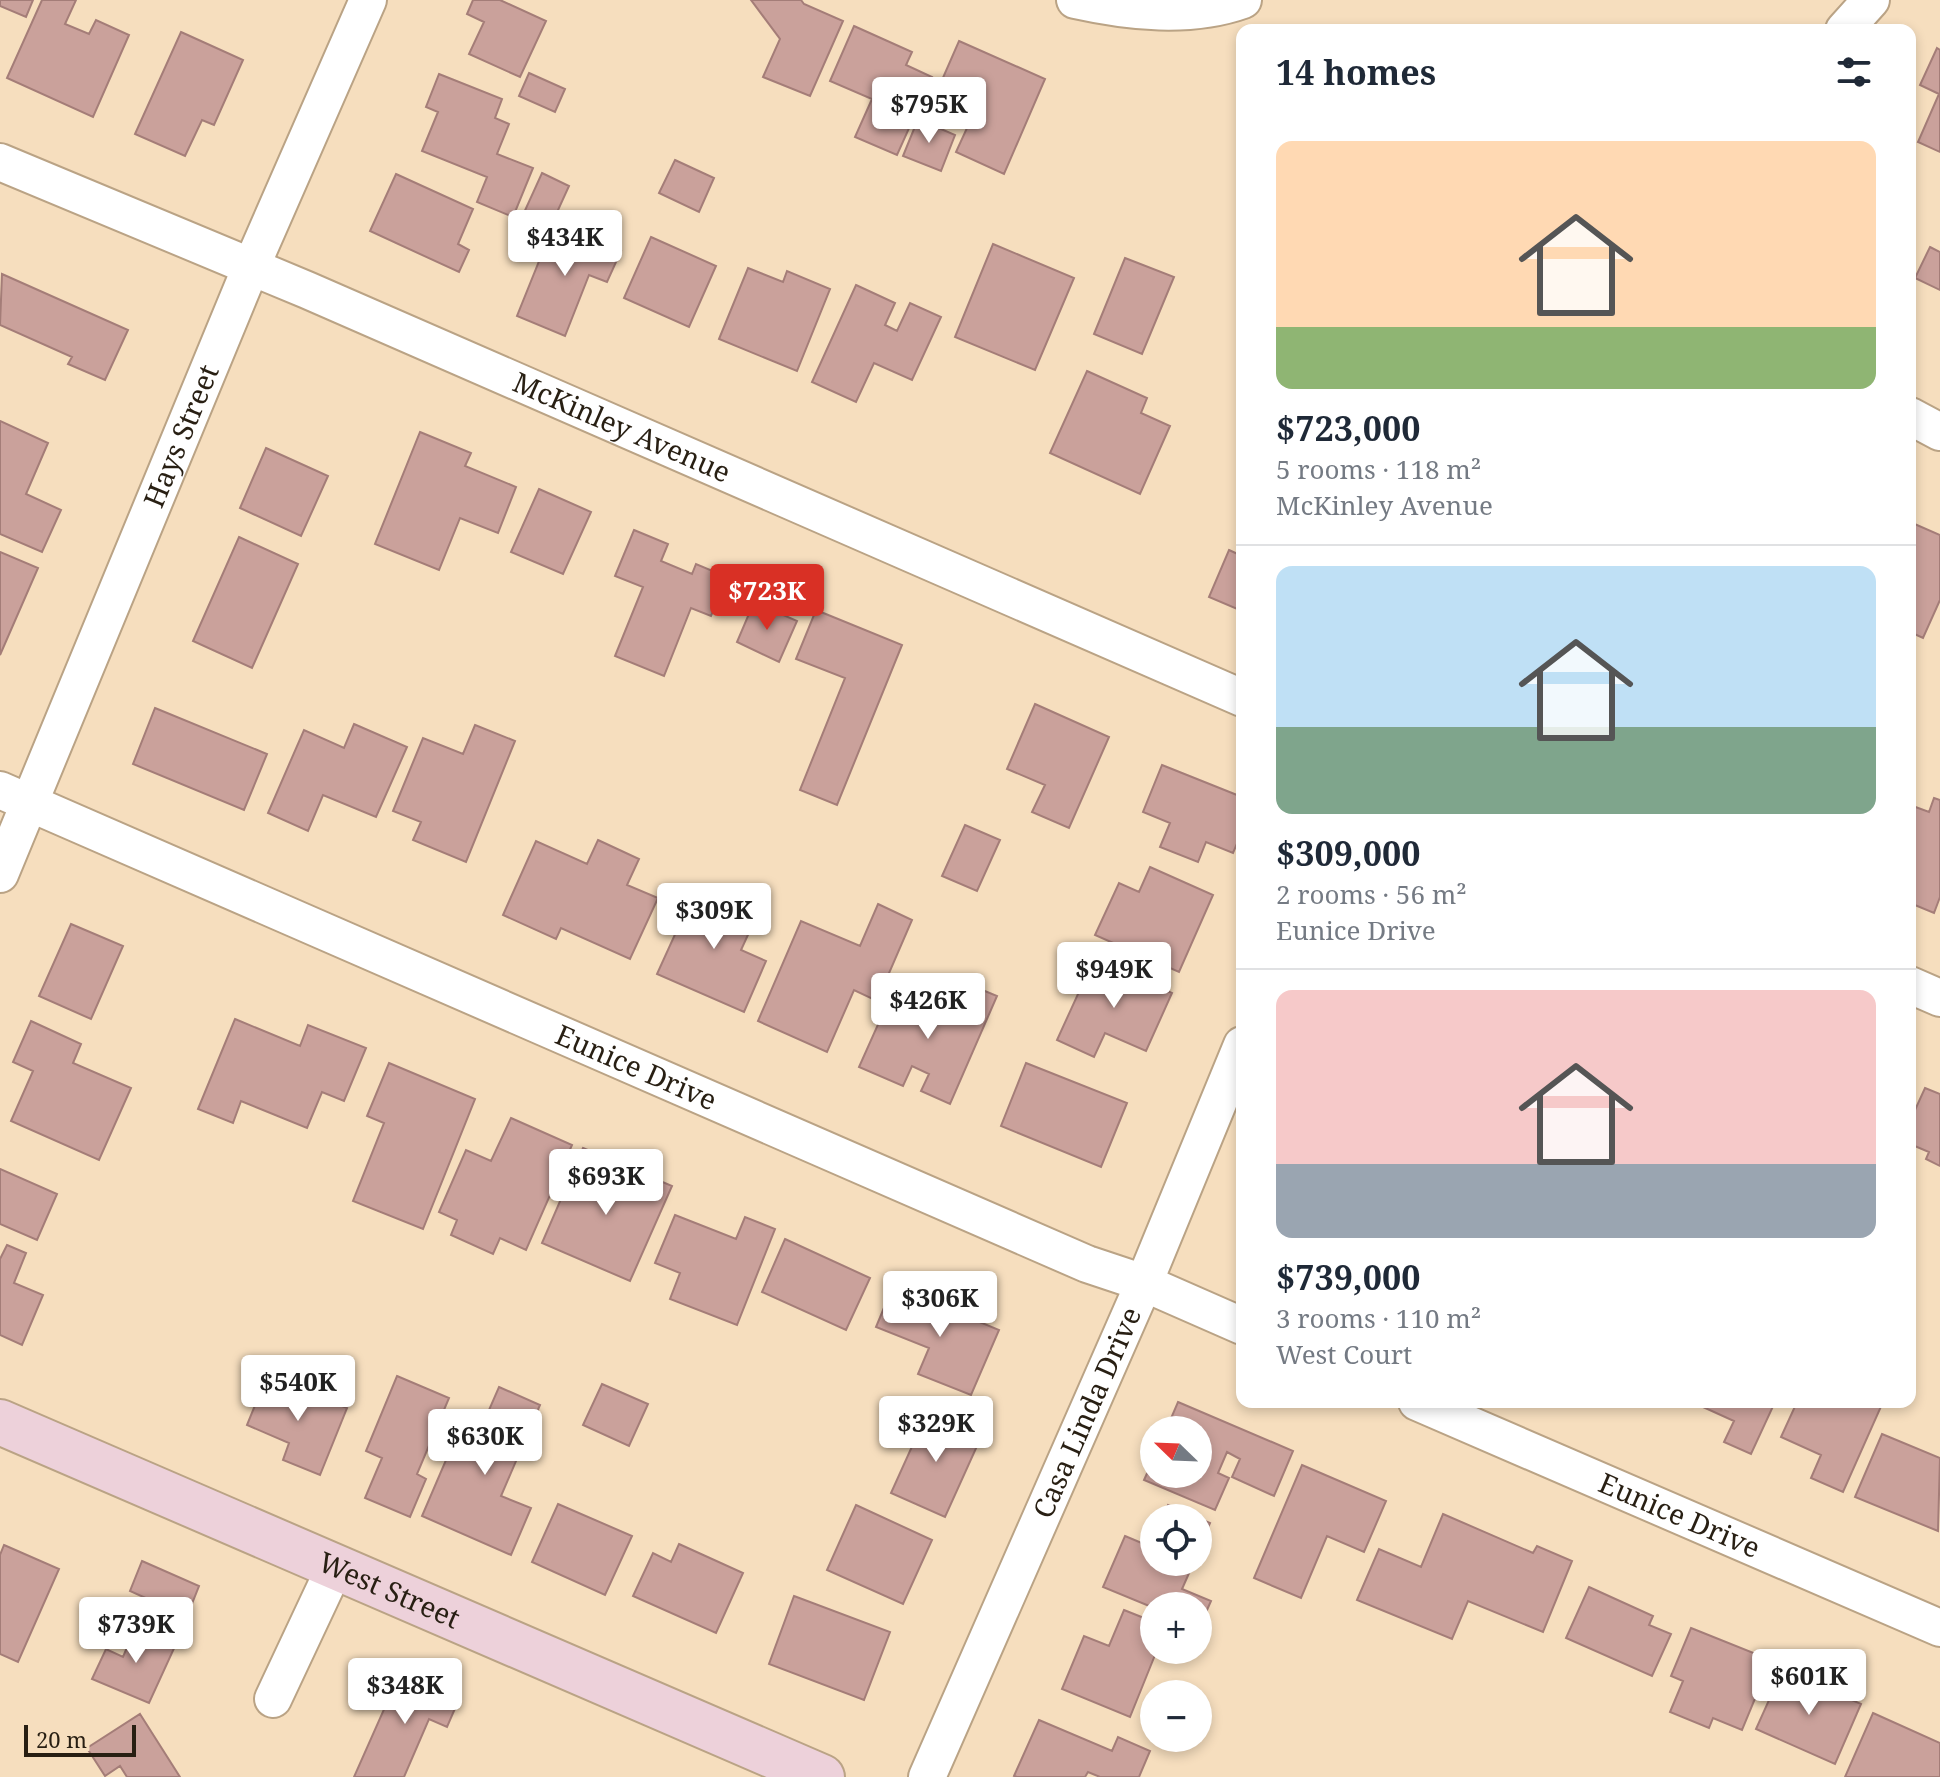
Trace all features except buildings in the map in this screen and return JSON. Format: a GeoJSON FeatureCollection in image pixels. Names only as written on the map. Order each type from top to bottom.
{"type":"FeatureCollection","features":[{"type":"Feature","properties":{"kind":"main road","name":"West Street"},"geometry":{"type":"LineString","coordinates":[[0,1422],[822,1777]]}},
{"type":"Feature","properties":{"kind":"street","name":"Hays Street"},"geometry":{"type":"LineString","coordinates":[[0,874],[16,796],[368,0]]}},
{"type":"Feature","properties":{"kind":"street"},"geometry":{"type":"LineString","coordinates":[[1075,0],[1139,11],[1216,9],[1243,0]]}},
{"type":"Feature","properties":{"kind":"street"},"geometry":{"type":"LineString","coordinates":[[1849,24],[1871,0]]}},
{"type":"Feature","properties":{"kind":"street","name":"McKinley Avenue"},"geometry":{"type":"LineString","coordinates":[[0,162],[251,267],[1236,695]]}},
{"type":"Feature","properties":{"kind":"street"},"geometry":{"type":"LineString","coordinates":[[1916,419],[1940,432]]}},
{"type":"Feature","properties":{"kind":"street","name":"Eunice Drive"},"geometry":{"type":"LineString","coordinates":[[16,796],[1087,1264],[1144,1283],[1236,1323]]}},
{"type":"Feature","properties":{"kind":"street"},"geometry":{"type":"LineString","coordinates":[[1916,988],[1940,998]]}},
{"type":"Feature","properties":{"kind":"street","name":"Casa Linda Drive"},"geometry":{"type":"LineString","coordinates":[[927,1777],[1144,1283],[1236,1060]]}},
{"type":"Feature","properties":{"kind":"street","name":"Eunice Drive"},"geometry":{"type":"LineString","coordinates":[[1431,1408],[1940,1628]]}},
{"type":"Feature","properties":{"kind":"street"},"geometry":{"type":"LineString","coordinates":[[273,1699],[335,1567]]}}]}
